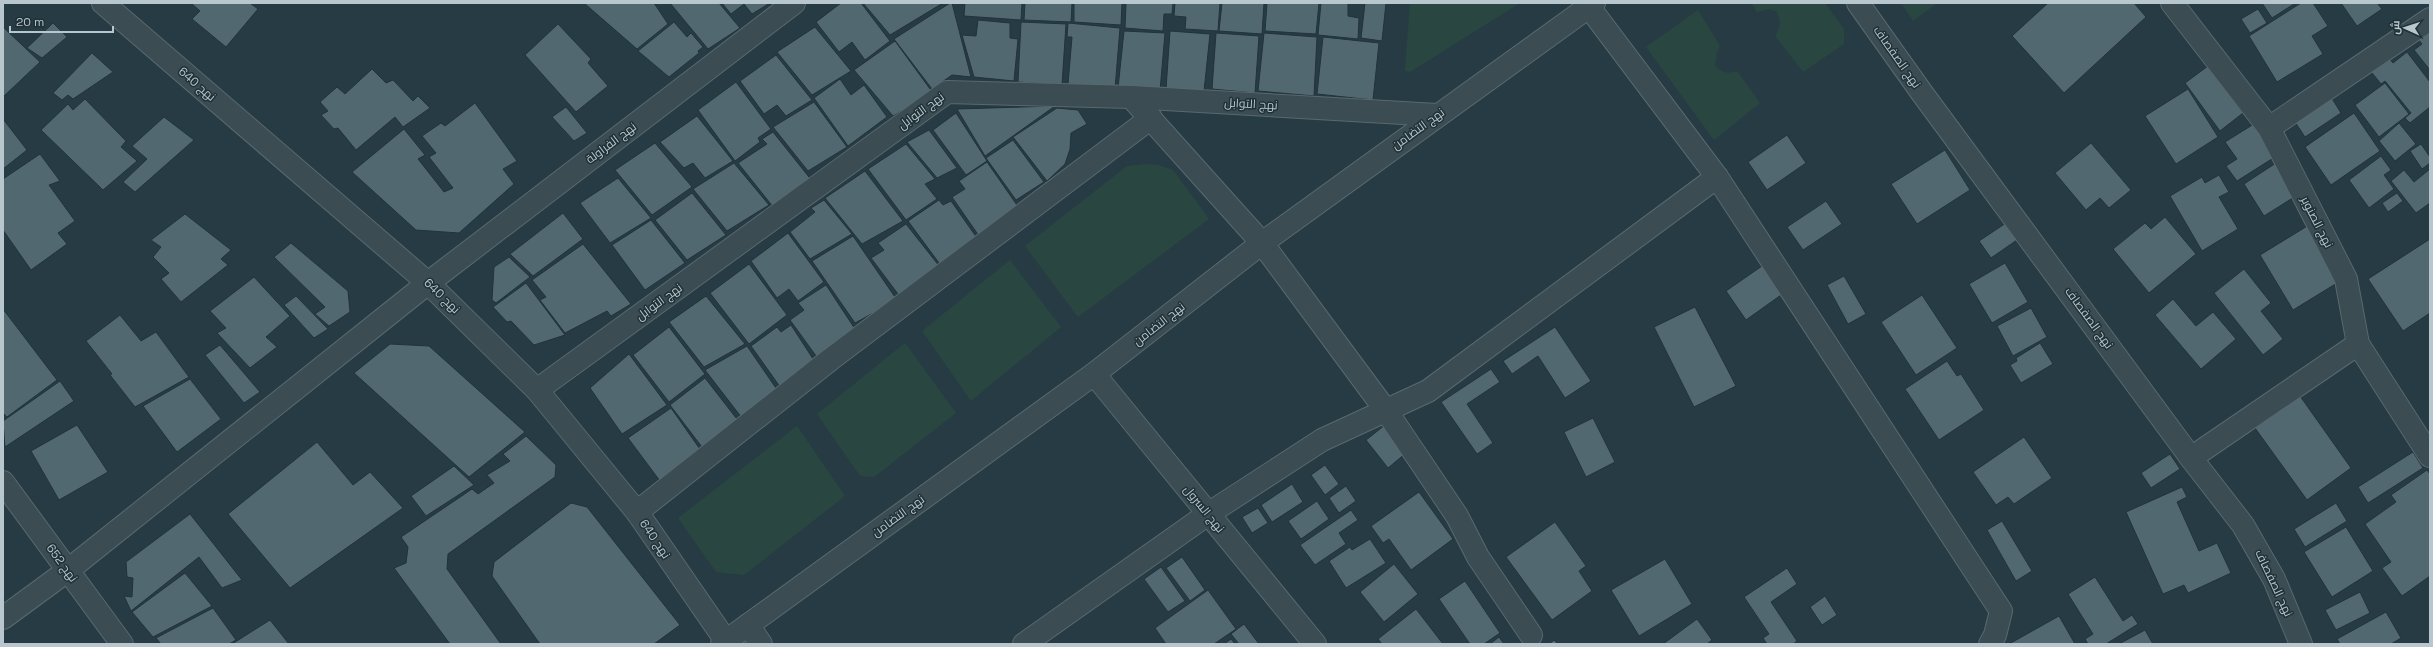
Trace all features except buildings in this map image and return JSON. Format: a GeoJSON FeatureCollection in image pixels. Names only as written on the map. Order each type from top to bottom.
{"type":"FeatureCollection","features":[{"type":"Feature","properties":{"kind":"street","name":"نهج 640"},"geometry":{"type":"LineString","coordinates":[[103,3],[126,10],[428,282],[537,390],[637,512],[724,643]]}},
{"type":"Feature","properties":{"kind":"street","name":"نهج الفراولة"},"geometry":{"type":"LineString","coordinates":[[3,618],[67,571],[428,282],[794,3]]}},
{"type":"Feature","properties":{"kind":"street","name":"نهج الصفصاف"},"geometry":{"type":"LineString","coordinates":[[1858,3],[1922,93],[2191,458],[2220,493],[2261,552],[2301,644]]}},
{"type":"Feature","properties":{"kind":"street","name":"نهج الصنوبر"},"geometry":{"type":"LineString","coordinates":[[2172,3],[2269,128],[2346,279],[2358,344],[2430,456]]}},
{"type":"Feature","properties":{"kind":"street"},"geometry":{"type":"LineString","coordinates":[[1590,4],[1718,177],[2001,611],[1995,636],[1990,644]]}},
{"type":"Feature","properties":{"kind":"street","name":"نهج التضامن"},"geometry":{"type":"LineString","coordinates":[[724,643],[1094,374],[1262,243],[1590,4]]}},
{"type":"Feature","properties":{"kind":"street"},"geometry":{"type":"LineString","coordinates":[[2269,128],[2430,19]]}},
{"type":"Feature","properties":{"kind":"street","name":"نهج التوابل"},"geometry":{"type":"LineString","coordinates":[[537,390],[947,92],[1131,97],[1437,115]]}},
{"type":"Feature","properties":{"kind":"street"},"geometry":{"type":"LineString","coordinates":[[1131,97],[1262,243],[1387,412],[1457,516],[1478,558],[1531,635]]}},
{"type":"Feature","properties":{"kind":"street"},"geometry":{"type":"LineString","coordinates":[[637,512],[831,359],[1151,118]]}},
{"type":"Feature","properties":{"kind":"street"},"geometry":{"type":"LineString","coordinates":[[1032,642],[1208,514],[1322,440],[1387,412],[1428,391],[1718,177]]}},
{"type":"Feature","properties":{"kind":"street"},"geometry":{"type":"LineString","coordinates":[[2191,458],[2358,344]]}},
{"type":"Feature","properties":{"kind":"street","name":"نهج السرول"},"geometry":{"type":"LineString","coordinates":[[1094,374],[1315,644]]}},
{"type":"Feature","properties":{"kind":"street","name":"نهج 652"},"geometry":{"type":"LineString","coordinates":[[3,482],[122,644]]}},
{"type":"Feature","properties":{"kind":"street"},"geometry":{"type":"LineString","coordinates":[[748,625],[761,644]]}},
{"type":"Feature","properties":{"kind":"green space"},"geometry":{"type":"Polygon","coordinates":[[[1410,3],[1520,3],[1410,72],[1405,71],[1410,3]]]}},
{"type":"Feature","properties":{"kind":"green space"},"geometry":{"type":"Polygon","coordinates":[[[1751,3],[1825,3],[1844,29],[1844,44],[1803,72],[1775,36],[1780,24],[1776,11],[1770,9],[1757,12],[1751,3]]]}},
{"type":"Feature","properties":{"kind":"green space"},"geometry":{"type":"Polygon","coordinates":[[[1901,3],[1937,3],[1913,21],[1901,3]]]}},
{"type":"Feature","properties":{"kind":"green space"},"geometry":{"type":"Polygon","coordinates":[[[1698,10],[1720,46],[1717,51],[1715,66],[1725,72],[1737,71],[1760,103],[1714,140],[1646,47],[1698,10]]]}},
{"type":"Feature","properties":{"kind":"green space"},"geometry":{"type":"Polygon","coordinates":[[[1145,164],[1158,165],[1173,170],[1209,219],[1078,317],[1025,246],[1127,166],[1145,164]]]}},
{"type":"Feature","properties":{"kind":"green space"},"geometry":{"type":"Polygon","coordinates":[[[1010,260],[1061,327],[971,401],[922,331],[1010,260]]]}},
{"type":"Feature","properties":{"kind":"green space"},"geometry":{"type":"Polygon","coordinates":[[[905,343],[956,413],[874,477],[860,476],[817,414],[905,343]]]}},
{"type":"Feature","properties":{"kind":"green space"},"geometry":{"type":"Polygon","coordinates":[[[797,426],[845,496],[744,575],[716,572],[678,518],[797,426]]]}}]}
